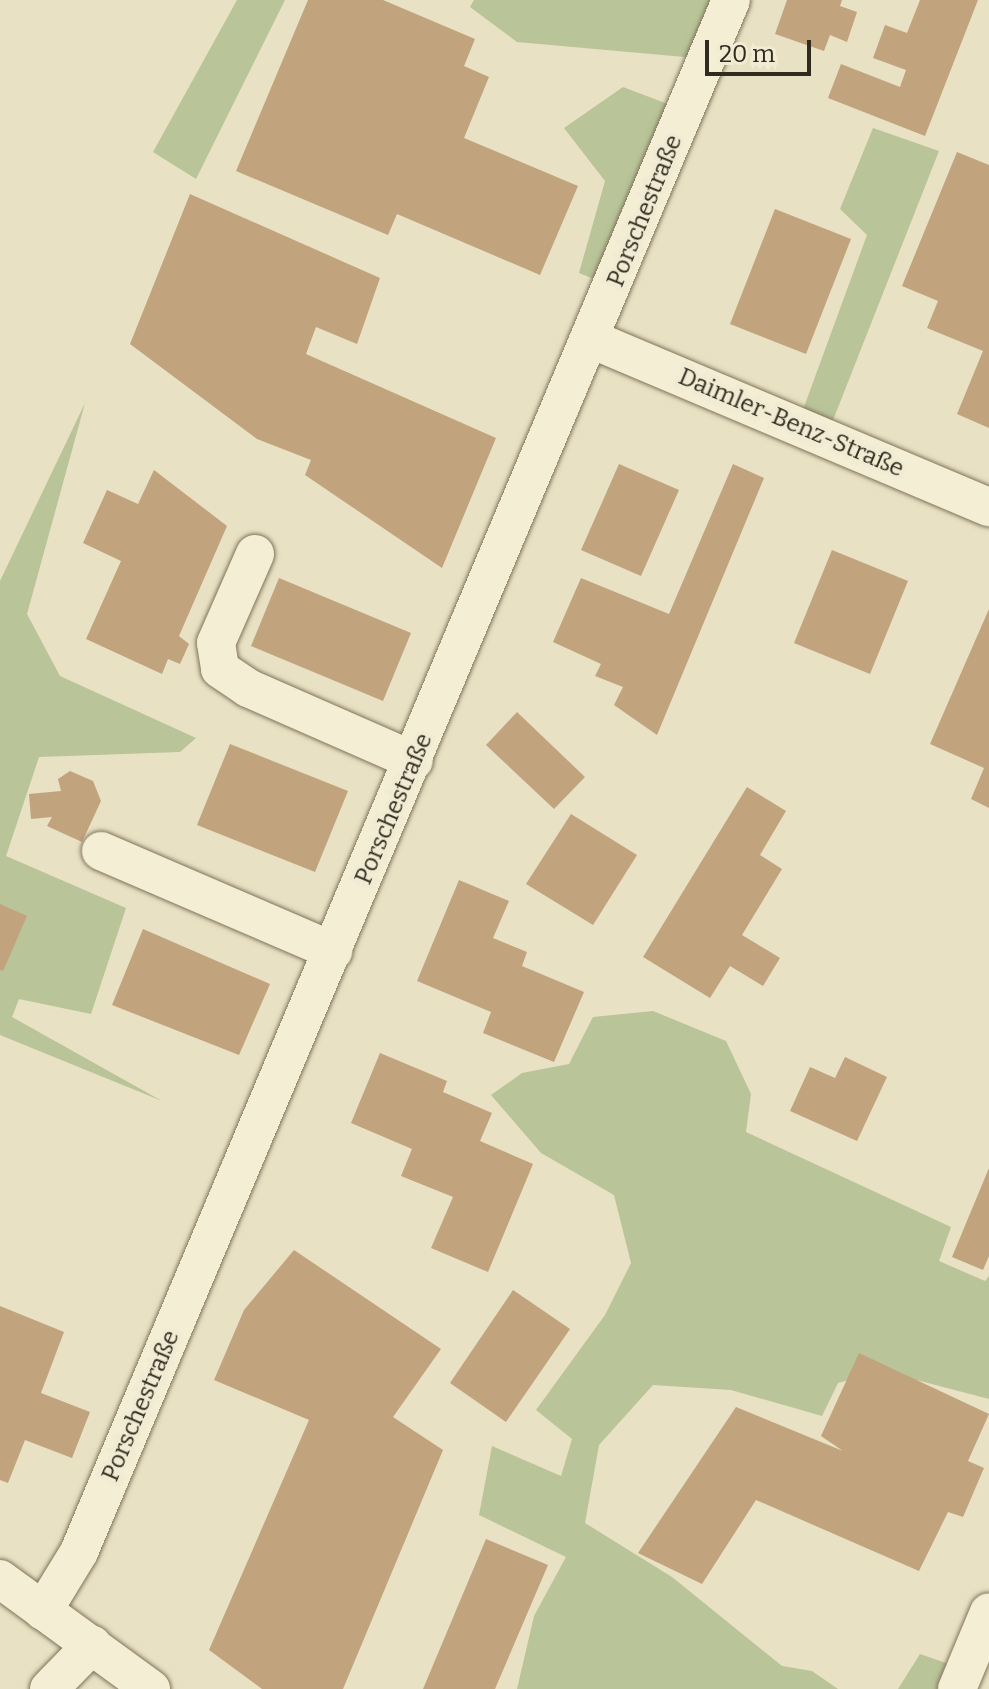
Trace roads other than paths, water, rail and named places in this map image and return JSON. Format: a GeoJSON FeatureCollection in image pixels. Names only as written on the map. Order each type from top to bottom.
{"type":"FeatureCollection","features":[{"type":"Feature","properties":{"kind":"street","name":"Porschestraße"},"geometry":{"type":"LineString","coordinates":[[43,1611],[79,1552],[593,340],[731,0]]}},
{"type":"Feature","properties":{"kind":"street","name":"Daimler-Benz-Straße"},"geometry":{"type":"LineString","coordinates":[[593,340],[989,507]]}},
{"type":"Feature","properties":{"kind":"street"},"geometry":{"type":"LineString","coordinates":[[255,554],[216,643],[220,669],[414,761]]}},
{"type":"Feature","properties":{"kind":"street"},"geometry":{"type":"LineString","coordinates":[[101,851],[333,951]]}},
{"type":"Feature","properties":{"kind":"street"},"geometry":{"type":"LineString","coordinates":[[0,1579],[151,1689]]}},
{"type":"Feature","properties":{"kind":"street"},"geometry":{"type":"LineString","coordinates":[[957,1689],[989,1612]]}},
{"type":"Feature","properties":{"kind":"street"},"geometry":{"type":"LineString","coordinates":[[49,1689],[92,1645]]}}]}
